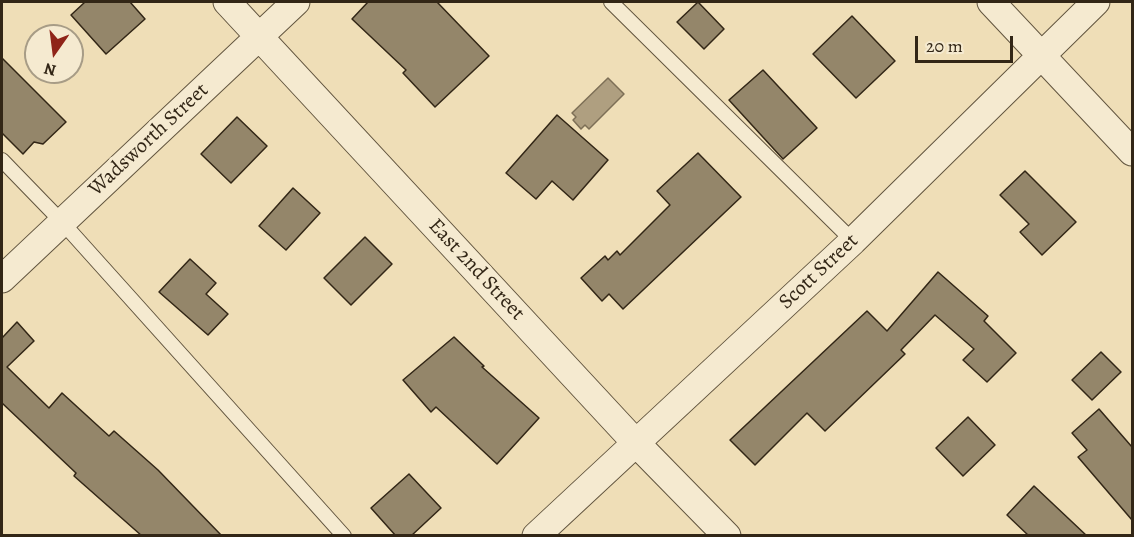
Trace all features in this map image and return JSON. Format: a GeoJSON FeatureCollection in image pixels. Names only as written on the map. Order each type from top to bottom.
{"type":"FeatureCollection","features":[{"type":"Feature","properties":{"kind":"street","name":"East 2nd Street"},"geometry":{"type":"LineString","coordinates":[[227,2],[635,442],[728,536]]}},
{"type":"Feature","properties":{"kind":"street","name":"Wadsworth Street"},"geometry":{"type":"LineString","coordinates":[[2,279],[296,2]]}},
{"type":"Feature","properties":{"kind":"street"},"geometry":{"type":"LineString","coordinates":[[990,2],[1132,152]]}},
{"type":"Feature","properties":{"kind":"street","name":"Scott Street"},"geometry":{"type":"LineString","coordinates":[[536,536],[852,241],[1096,2]]}},
{"type":"Feature","properties":{"kind":"lane"},"geometry":{"type":"LineString","coordinates":[[611,2],[852,241]]}},
{"type":"Feature","properties":{"kind":"lane"},"geometry":{"type":"LineString","coordinates":[[2,160],[62,222],[344,536]]}},
{"type":"Feature","properties":{"kind":"shaded area"},"geometry":{"type":"Polygon","coordinates":[[[608,78],[624,94],[589,129],[585,125],[581,129],[573,120],[576,117],[572,113],[608,78]]]}},
{"type":"Feature","properties":{"kind":"building"},"geometry":{"type":"Polygon","coordinates":[[[85,2],[130,2],[145,19],[106,54],[84,29],[84,24],[79,24],[71,15],[85,2]]]}},
{"type":"Feature","properties":{"kind":"building"},"geometry":{"type":"Polygon","coordinates":[[[368,2],[437,2],[489,56],[435,107],[403,73],[406,70],[352,19],[368,2]]]}},
{"type":"Feature","properties":{"kind":"building"},"geometry":{"type":"Polygon","coordinates":[[[698,2],[724,29],[704,49],[677,22],[698,2]]]}},
{"type":"Feature","properties":{"kind":"building"},"geometry":{"type":"Polygon","coordinates":[[[852,16],[895,61],[856,98],[813,54],[852,16]]]}},
{"type":"Feature","properties":{"kind":"building"},"geometry":{"type":"Polygon","coordinates":[[[2,58],[24,80],[24,84],[28,84],[66,122],[43,144],[34,142],[23,154],[2,133],[2,58]]]}},
{"type":"Feature","properties":{"kind":"building"},"geometry":{"type":"Polygon","coordinates":[[[763,70],[817,128],[783,159],[729,100],[763,70]]]}},
{"type":"Feature","properties":{"kind":"building"},"geometry":{"type":"Polygon","coordinates":[[[557,115],[608,160],[573,200],[552,181],[536,199],[506,173],[557,115]]]}},
{"type":"Feature","properties":{"kind":"building"},"geometry":{"type":"Polygon","coordinates":[[[237,117],[267,146],[231,183],[201,154],[237,117]]]}},
{"type":"Feature","properties":{"kind":"building"},"geometry":{"type":"Polygon","coordinates":[[[698,153],[741,197],[623,309],[609,294],[602,301],[581,278],[605,256],[608,260],[617,251],[620,255],[670,205],[657,191],[698,153]]]}},
{"type":"Feature","properties":{"kind":"building"},"geometry":{"type":"Polygon","coordinates":[[[1025,171],[1076,222],[1042,255],[1020,232],[1029,224],[1000,195],[1025,171]]]}},
{"type":"Feature","properties":{"kind":"building"},"geometry":{"type":"Polygon","coordinates":[[[293,188],[320,213],[286,250],[259,226],[293,188]]]}},
{"type":"Feature","properties":{"kind":"building"},"geometry":{"type":"Polygon","coordinates":[[[365,237],[392,264],[351,305],[324,278],[365,237]]]}},
{"type":"Feature","properties":{"kind":"building"},"geometry":{"type":"Polygon","coordinates":[[[190,259],[216,283],[206,294],[228,314],[208,335],[159,292],[190,259]]]}},
{"type":"Feature","properties":{"kind":"building"},"geometry":{"type":"Polygon","coordinates":[[[938,272],[988,316],[984,321],[1016,353],[987,382],[963,360],[974,349],[935,315],[901,350],[905,354],[825,431],[807,413],[755,465],[730,440],[867,311],[887,331],[938,272]]]}},
{"type":"Feature","properties":{"kind":"building"},"geometry":{"type":"Polygon","coordinates":[[[17,322],[34,341],[7,367],[49,408],[62,393],[109,436],[114,431],[158,470],[222,536],[142,536],[74,476],[76,473],[2,403],[2,338],[17,322]]]}},
{"type":"Feature","properties":{"kind":"building"},"geometry":{"type":"Polygon","coordinates":[[[454,337],[484,366],[482,367],[539,418],[497,464],[436,407],[431,412],[403,380],[454,337]]]}},
{"type":"Feature","properties":{"kind":"building"},"geometry":{"type":"Polygon","coordinates":[[[1101,352],[1121,372],[1092,400],[1072,380],[1101,352]]]}},
{"type":"Feature","properties":{"kind":"building"},"geometry":{"type":"Polygon","coordinates":[[[1099,409],[1132,447],[1132,520],[1078,457],[1087,450],[1072,433],[1099,409]]]}},
{"type":"Feature","properties":{"kind":"building"},"geometry":{"type":"Polygon","coordinates":[[[968,417],[995,445],[963,476],[936,448],[968,417]]]}},
{"type":"Feature","properties":{"kind":"building"},"geometry":{"type":"Polygon","coordinates":[[[409,474],[441,508],[411,536],[396,536],[371,508],[409,474]]]}},
{"type":"Feature","properties":{"kind":"building"},"geometry":{"type":"Polygon","coordinates":[[[1034,486],[1087,536],[1029,536],[1007,515],[1034,486]]]}}]}
